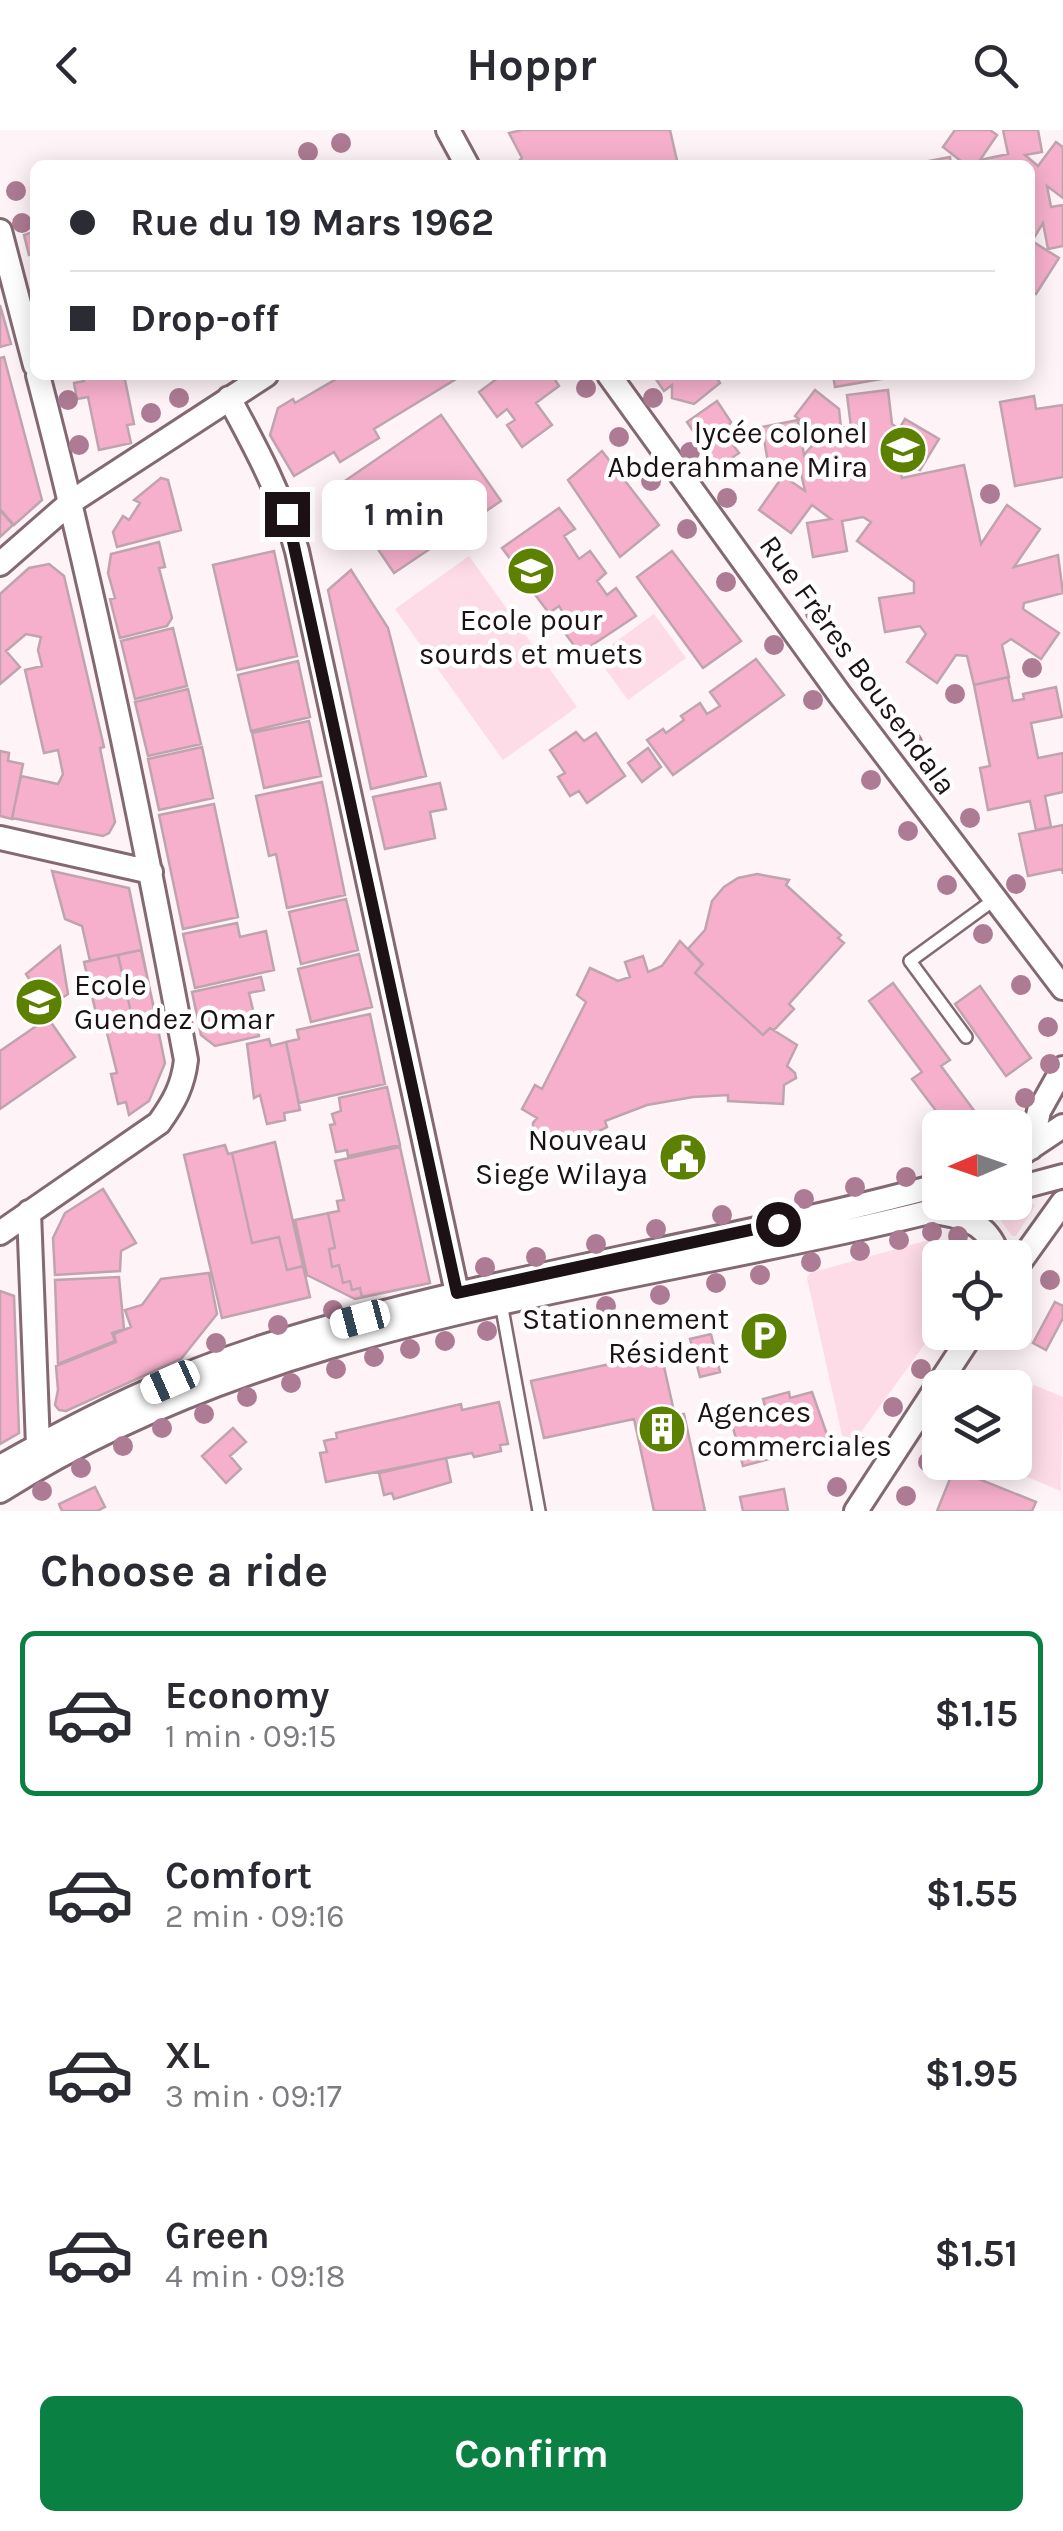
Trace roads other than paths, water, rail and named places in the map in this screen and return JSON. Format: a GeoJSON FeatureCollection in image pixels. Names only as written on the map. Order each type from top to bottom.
{"type":"FeatureCollection","features":[{"type":"Feature","properties":{"kind":"street"},"geometry":{"type":"LineString","coordinates":[[448,130],[463,160]]}},
{"type":"Feature","properties":{"kind":"street"},"geometry":{"type":"LineString","coordinates":[[0,232],[30,346]]}},
{"type":"Feature","properties":{"kind":"street"},"geometry":{"type":"LineString","coordinates":[[0,1233],[158,1123],[174,1102],[186,1060],[151,872],[71,502],[39,380]]}},
{"type":"Feature","properties":{"kind":"street"},"geometry":{"type":"LineString","coordinates":[[0,564],[71,502],[258,380]]}},
{"type":"Feature","properties":{"kind":"street","name":"Rue Frères Bousendala"},"geometry":{"type":"LineString","coordinates":[[613,380],[840,696],[1063,988]]}},
{"type":"Feature","properties":{"kind":"street"},"geometry":{"type":"LineString","coordinates":[[229,398],[274,482],[297,551],[457,1293]]}},
{"type":"Feature","properties":{"kind":"street"},"geometry":{"type":"LineString","coordinates":[[0,838],[151,872]]}},
{"type":"Feature","properties":{"kind":"street"},"geometry":{"type":"LineString","coordinates":[[1032,1129],[1063,1068]]}},
{"type":"Feature","properties":{"kind":"street"},"geometry":{"type":"LineString","coordinates":[[1032,1147],[1063,1126]]}},
{"type":"Feature","properties":{"kind":"street"},"geometry":{"type":"LineString","coordinates":[[1032,1186],[1063,1179],[1056,1210],[1032,1244]]}},
{"type":"Feature","properties":{"kind":"street"},"geometry":{"type":"LineString","coordinates":[[0,1467],[38,1445],[206,1366],[267,1345],[457,1293],[749,1231],[922,1189]]}},
{"type":"Feature","properties":{"kind":"street"},"geometry":{"type":"LineString","coordinates":[[29,1212],[38,1445]]}},
{"type":"Feature","properties":{"kind":"street"},"geometry":{"type":"LineString","coordinates":[[0,1491],[137,1417],[210,1386],[336,1345],[501,1304],[922,1214]]}},
{"type":"Feature","properties":{"kind":"street"},"geometry":{"type":"LineString","coordinates":[[971,1220],[993,1240]]}},
{"type":"Feature","properties":{"kind":"street"},"geometry":{"type":"LineString","coordinates":[[856,1511],[961,1350]]}},
{"type":"Feature","properties":{"kind":"lane"},"geometry":{"type":"LineString","coordinates":[[966,1037],[910,961],[995,899]]}},
{"type":"Feature","properties":{"kind":"lane"},"geometry":{"type":"LineString","coordinates":[[501,1304],[539,1511]]}},
{"type":"Feature","properties":{"kind":"place","name":"lycée colonel Abderahmane Mira"},"geometry":{"type":"Point","coordinates":[903,450]}},
{"type":"Feature","properties":{"kind":"place","name":"Ecole pour sourds et muets"},"geometry":{"type":"Point","coordinates":[531,571]}},
{"type":"Feature","properties":{"kind":"place","name":"Ecole Guendez Omar"},"geometry":{"type":"Point","coordinates":[39,1002]}},
{"type":"Feature","properties":{"kind":"place","name":"Nouveau Siege Wilaya"},"geometry":{"type":"Point","coordinates":[683,1157]}},
{"type":"Feature","properties":{"kind":"place","name":"Stationnement Résident"},"geometry":{"type":"Point","coordinates":[764,1336]}},
{"type":"Feature","properties":{"kind":"place","name":"Agences commerciales"},"geometry":{"type":"Point","coordinates":[662,1429]}}]}
